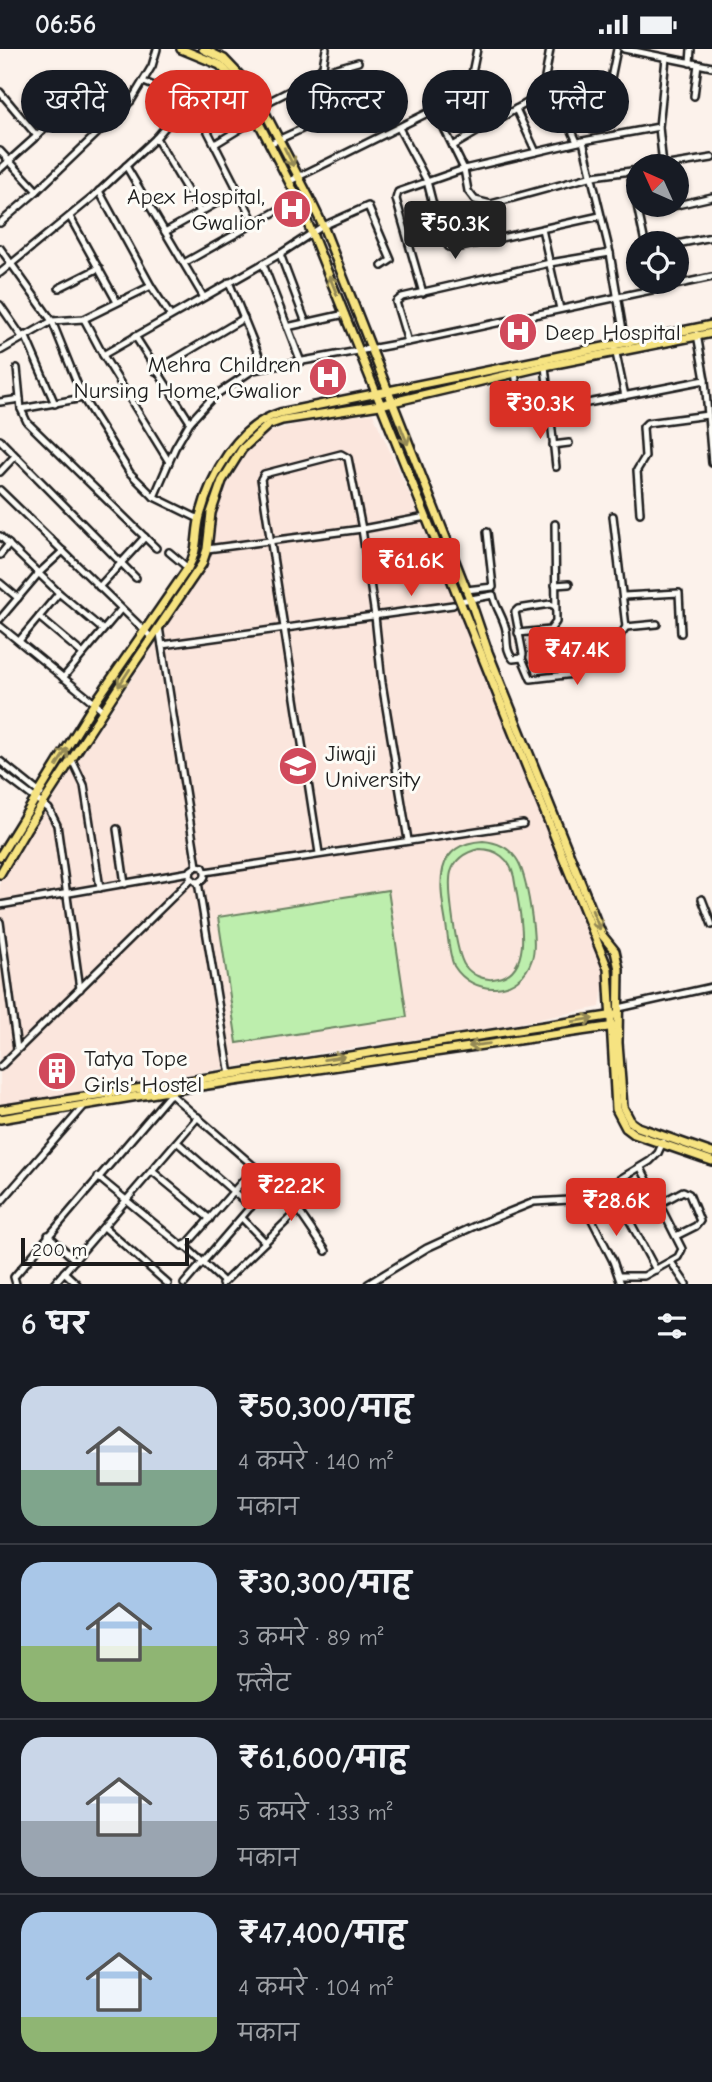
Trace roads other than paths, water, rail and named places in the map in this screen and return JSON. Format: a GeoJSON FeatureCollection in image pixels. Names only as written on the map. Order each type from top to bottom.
{"type":"FeatureCollection","features":[{"type":"Feature","properties":{"kind":"main road"},"geometry":{"type":"LineString","coordinates":[[181,49],[220,65],[225,70]]}},
{"type":"Feature","properties":{"kind":"main road"},"geometry":{"type":"LineString","coordinates":[[203,49],[224,59],[237,70]]}},
{"type":"Feature","properties":{"kind":"main road"},"geometry":{"type":"LineString","coordinates":[[272,125],[323,226],[470,599],[488,652],[602,935],[615,951],[620,982],[615,1026],[626,1116],[638,1127],[663,1141],[712,1161]]}},
{"type":"Feature","properties":{"kind":"main road"},"geometry":{"type":"LineString","coordinates":[[263,133],[298,199],[426,517],[456,603],[608,969],[616,1012]]}},
{"type":"Feature","properties":{"kind":"main road"},"geometry":{"type":"LineString","coordinates":[[0,856],[72,760],[188,568],[197,550],[199,519],[223,461],[265,418],[454,376],[545,362],[697,332],[712,325]]}},
{"type":"Feature","properties":{"kind":"main road"},"geometry":{"type":"LineString","coordinates":[[615,348],[625,342],[697,332],[712,333]]}},
{"type":"Feature","properties":{"kind":"main road"},"geometry":{"type":"LineString","coordinates":[[0,874],[94,704],[148,634],[159,625],[196,573],[207,549],[211,513],[222,481],[251,433],[282,420],[380,405],[515,372],[545,362]]}},
{"type":"Feature","properties":{"kind":"main road"},"geometry":{"type":"LineString","coordinates":[[454,376],[456,386]]}},
{"type":"Feature","properties":{"kind":"main road"},"geometry":{"type":"LineString","coordinates":[[198,531],[208,531]]}},
{"type":"Feature","properties":{"kind":"main road"},"geometry":{"type":"LineString","coordinates":[[0,1110],[616,1012]]}},
{"type":"Feature","properties":{"kind":"main road"},"geometry":{"type":"LineString","coordinates":[[0,1119],[615,1026]]}},
{"type":"Feature","properties":{"kind":"main road"},"geometry":{"type":"LineString","coordinates":[[663,1141],[712,1153]]}},
{"type":"Feature","properties":{"kind":"street"},"geometry":{"type":"LineString","coordinates":[[0,223],[131,101],[144,82],[157,49]]}},
{"type":"Feature","properties":{"kind":"street"},"geometry":{"type":"LineString","coordinates":[[320,70],[326,49]]}},
{"type":"Feature","properties":{"kind":"street"},"geometry":{"type":"LineString","coordinates":[[473,70],[477,49]]}},
{"type":"Feature","properties":{"kind":"street"},"geometry":{"type":"LineString","coordinates":[[453,146],[542,95],[550,49]]}},
{"type":"Feature","properties":{"kind":"street"},"geometry":{"type":"LineString","coordinates":[[613,70],[617,49]]}},
{"type":"Feature","properties":{"kind":"street"},"geometry":{"type":"LineString","coordinates":[[624,49],[712,67]]}},
{"type":"Feature","properties":{"kind":"street"},"geometry":{"type":"LineString","coordinates":[[690,62],[691,49]]}},
{"type":"Feature","properties":{"kind":"street"},"geometry":{"type":"LineString","coordinates":[[662,154],[659,127],[666,58]]}},
{"type":"Feature","properties":{"kind":"street"},"geometry":{"type":"LineString","coordinates":[[330,70],[358,62]]}},
{"type":"Feature","properties":{"kind":"street"},"geometry":{"type":"LineString","coordinates":[[694,96],[698,64]]}},
{"type":"Feature","properties":{"kind":"street"},"geometry":{"type":"LineString","coordinates":[[0,92],[37,136]]}},
{"type":"Feature","properties":{"kind":"street"},"geometry":{"type":"LineString","coordinates":[[516,110],[536,152]]}},
{"type":"Feature","properties":{"kind":"street"},"geometry":{"type":"LineString","coordinates":[[423,293],[396,199],[402,189],[464,169],[580,141],[659,127]]}},
{"type":"Feature","properties":{"kind":"street"},"geometry":{"type":"LineString","coordinates":[[0,169],[40,133]]}},
{"type":"Feature","properties":{"kind":"street"},"geometry":{"type":"LineString","coordinates":[[0,273],[70,217],[160,133]]}},
{"type":"Feature","properties":{"kind":"street"},"geometry":{"type":"LineString","coordinates":[[209,133],[255,224]]}},
{"type":"Feature","properties":{"kind":"street"},"geometry":{"type":"LineString","coordinates":[[215,144],[230,133]]}},
{"type":"Feature","properties":{"kind":"street"},"geometry":{"type":"LineString","coordinates":[[269,144],[288,133]]}},
{"type":"Feature","properties":{"kind":"street"},"geometry":{"type":"LineString","coordinates":[[290,181],[389,133]]}},
{"type":"Feature","properties":{"kind":"street"},"geometry":{"type":"LineString","coordinates":[[402,133],[426,181],[441,236],[449,247],[456,248],[600,216]]}},
{"type":"Feature","properties":{"kind":"street"},"geometry":{"type":"LineString","coordinates":[[446,133],[464,169],[468,191],[475,201],[491,204],[593,176],[626,172]]}},
{"type":"Feature","properties":{"kind":"street"},"geometry":{"type":"LineString","coordinates":[[576,133],[593,176],[610,253],[625,342]]}},
{"type":"Feature","properties":{"kind":"street"},"geometry":{"type":"LineString","coordinates":[[156,138],[201,212]]}},
{"type":"Feature","properties":{"kind":"street"},"geometry":{"type":"LineString","coordinates":[[0,151],[37,191]]}},
{"type":"Feature","properties":{"kind":"street"},"geometry":{"type":"LineString","coordinates":[[690,162],[712,158]]}},
{"type":"Feature","properties":{"kind":"street"},"geometry":{"type":"LineString","coordinates":[[126,166],[203,296]]}},
{"type":"Feature","properties":{"kind":"street"},"geometry":{"type":"LineString","coordinates":[[99,191],[170,316]]}},
{"type":"Feature","properties":{"kind":"street"},"geometry":{"type":"LineString","coordinates":[[165,232],[238,191]]}},
{"type":"Feature","properties":{"kind":"street"},"geometry":{"type":"LineString","coordinates":[[690,202],[712,197]]}},
{"type":"Feature","properties":{"kind":"street"},"geometry":{"type":"LineString","coordinates":[[184,263],[298,199]]}},
{"type":"Feature","properties":{"kind":"street"},"geometry":{"type":"LineString","coordinates":[[103,355],[263,264],[323,226],[368,206],[391,260],[382,266]]}},
{"type":"Feature","properties":{"kind":"street"},"geometry":{"type":"LineString","coordinates":[[70,217],[117,302]]}},
{"type":"Feature","properties":{"kind":"street"},"geometry":{"type":"LineString","coordinates":[[542,229],[560,309]]}},
{"type":"Feature","properties":{"kind":"street"},"geometry":{"type":"LineString","coordinates":[[689,242],[712,237]]}},
{"type":"Feature","properties":{"kind":"street"},"geometry":{"type":"LineString","coordinates":[[0,248],[52,321],[83,398],[130,473],[154,497],[199,519]]}},
{"type":"Feature","properties":{"kind":"street"},"geometry":{"type":"LineString","coordinates":[[408,342],[396,302],[402,297],[550,263],[610,253]]}},
{"type":"Feature","properties":{"kind":"street"},"geometry":{"type":"LineString","coordinates":[[280,254],[306,323]]}},
{"type":"Feature","properties":{"kind":"street"},"geometry":{"type":"LineString","coordinates":[[263,264],[301,362]]}},
{"type":"Feature","properties":{"kind":"street"},"geometry":{"type":"LineString","coordinates":[[59,288],[99,268]]}},
{"type":"Feature","properties":{"kind":"street"},"geometry":{"type":"LineString","coordinates":[[689,282],[712,277]]}},
{"type":"Feature","properties":{"kind":"street"},"geometry":{"type":"LineString","coordinates":[[229,282],[264,368]]}},
{"type":"Feature","properties":{"kind":"street"},"geometry":{"type":"LineString","coordinates":[[0,351],[52,321],[84,319],[151,286]]}},
{"type":"Feature","properties":{"kind":"street"},"geometry":{"type":"LineString","coordinates":[[154,497],[190,422],[225,387],[253,370],[408,342],[632,294]]}},
{"type":"Feature","properties":{"kind":"street"},"geometry":{"type":"LineString","coordinates":[[1,309],[23,336],[55,404]]}},
{"type":"Feature","properties":{"kind":"street"},"geometry":{"type":"LineString","coordinates":[[288,327],[345,314]]}},
{"type":"Feature","properties":{"kind":"street"},"geometry":{"type":"LineString","coordinates":[[155,371],[244,318]]}},
{"type":"Feature","properties":{"kind":"street"},"geometry":{"type":"LineString","coordinates":[[84,319],[169,462]]}},
{"type":"Feature","properties":{"kind":"street"},"geometry":{"type":"LineString","coordinates":[[697,332],[705,380],[712,460]]}},
{"type":"Feature","properties":{"kind":"street"},"geometry":{"type":"LineString","coordinates":[[135,336],[190,422]]}},
{"type":"Feature","properties":{"kind":"street"},"geometry":{"type":"LineString","coordinates":[[615,348],[625,396]]}},
{"type":"Feature","properties":{"kind":"street"},"geometry":{"type":"LineString","coordinates":[[545,362],[556,467]]}},
{"type":"Feature","properties":{"kind":"street"},"geometry":{"type":"LineString","coordinates":[[16,368],[21,409],[27,422],[156,548]]}},
{"type":"Feature","properties":{"kind":"street"},"geometry":{"type":"LineString","coordinates":[[515,372],[521,416],[705,380]]}},
{"type":"Feature","properties":{"kind":"street"},"geometry":{"type":"LineString","coordinates":[[0,402],[20,398]]}},
{"type":"Feature","properties":{"kind":"street"},"geometry":{"type":"LineString","coordinates":[[21,409],[83,398]]}},
{"type":"Feature","properties":{"kind":"street"},"geometry":{"type":"LineString","coordinates":[[640,513],[637,470],[645,457],[643,427],[647,423],[708,415]]}},
{"type":"Feature","properties":{"kind":"street"},"geometry":{"type":"LineString","coordinates":[[0,440],[136,578]]}},
{"type":"Feature","properties":{"kind":"street"},"geometry":{"type":"LineString","coordinates":[[553,445],[569,443]]}},
{"type":"Feature","properties":{"kind":"street"},"geometry":{"type":"LineString","coordinates":[[319,853],[262,477],[341,454],[348,458],[362,529],[382,683],[408,840]]}},
{"type":"Feature","properties":{"kind":"street"},"geometry":{"type":"LineString","coordinates":[[0,472],[15,456]]}},
{"type":"Feature","properties":{"kind":"street"},"geometry":{"type":"LineString","coordinates":[[0,490],[148,634]]}},
{"type":"Feature","properties":{"kind":"street"},"geometry":{"type":"LineString","coordinates":[[555,607],[550,604],[518,609],[515,612],[522,658],[531,680],[574,674],[583,653],[612,647],[626,627],[613,516]]}},
{"type":"Feature","properties":{"kind":"street"},"geometry":{"type":"LineString","coordinates":[[207,549],[362,529],[426,517]]}},
{"type":"Feature","properties":{"kind":"street"},"geometry":{"type":"LineString","coordinates":[[518,633],[553,628],[556,622],[555,524]]}},
{"type":"Feature","properties":{"kind":"street"},"geometry":{"type":"LineString","coordinates":[[487,532],[493,595],[505,627],[508,653],[513,659],[522,658]]}},
{"type":"Feature","properties":{"kind":"street"},"geometry":{"type":"LineString","coordinates":[[0,536],[59,593],[102,629]]}},
{"type":"Feature","properties":{"kind":"street"},"geometry":{"type":"LineString","coordinates":[[99,587],[145,537]]}},
{"type":"Feature","properties":{"kind":"street"},"geometry":{"type":"LineString","coordinates":[[0,555],[9,544]]}},
{"type":"Feature","properties":{"kind":"street"},"geometry":{"type":"LineString","coordinates":[[0,619],[39,573],[63,551]]}},
{"type":"Feature","properties":{"kind":"street"},"geometry":{"type":"LineString","coordinates":[[169,552],[188,568]]}},
{"type":"Feature","properties":{"kind":"street"},"geometry":{"type":"LineString","coordinates":[[0,583],[18,598]]}},
{"type":"Feature","properties":{"kind":"street"},"geometry":{"type":"LineString","coordinates":[[555,585],[569,583]]}},
{"type":"Feature","properties":{"kind":"street"},"geometry":{"type":"LineString","coordinates":[[466,590],[493,587]]}},
{"type":"Feature","properties":{"kind":"street"},"geometry":{"type":"LineString","coordinates":[[19,641],[59,593]]}},
{"type":"Feature","properties":{"kind":"street"},"geometry":{"type":"LineString","coordinates":[[624,596],[679,593],[681,633]]}},
{"type":"Feature","properties":{"kind":"street"},"geometry":{"type":"LineString","coordinates":[[162,645],[375,616],[493,595]]}},
{"type":"Feature","properties":{"kind":"street"},"geometry":{"type":"LineString","coordinates":[[63,678],[121,609]]}},
{"type":"Feature","properties":{"kind":"street"},"geometry":{"type":"LineString","coordinates":[[39,617],[83,654]]}},
{"type":"Feature","properties":{"kind":"street"},"geometry":{"type":"LineString","coordinates":[[626,627],[657,624]]}},
{"type":"Feature","properties":{"kind":"street"},"geometry":{"type":"LineString","coordinates":[[0,1067],[193,878],[197,866],[159,625]]}},
{"type":"Feature","properties":{"kind":"street"},"geometry":{"type":"LineString","coordinates":[[0,626],[103,710]]}},
{"type":"Feature","properties":{"kind":"street"},"geometry":{"type":"LineString","coordinates":[[72,760],[84,785],[100,888]]}},
{"type":"Feature","properties":{"kind":"street"},"geometry":{"type":"LineString","coordinates":[[0,761],[41,799],[57,825],[80,989]]}},
{"type":"Feature","properties":{"kind":"street"},"geometry":{"type":"LineString","coordinates":[[0,772],[41,799]]}},
{"type":"Feature","properties":{"kind":"street"},"geometry":{"type":"LineString","coordinates":[[205,872],[523,824]]}},
{"type":"Feature","properties":{"kind":"street"},"geometry":{"type":"LineString","coordinates":[[117,829],[125,884]]}},
{"type":"Feature","properties":{"kind":"street"},"geometry":{"type":"LineString","coordinates":[[0,905],[125,884],[205,877],[203,867],[197,866]]}},
{"type":"Feature","properties":{"kind":"street"},"geometry":{"type":"LineString","coordinates":[[193,878],[230,1075]]}},
{"type":"Feature","properties":{"kind":"street"},"geometry":{"type":"LineString","coordinates":[[702,899],[712,925]]}},
{"type":"Feature","properties":{"kind":"street"},"geometry":{"type":"LineString","coordinates":[[0,922],[17,1049]]}},
{"type":"Feature","properties":{"kind":"street"},"geometry":{"type":"LineString","coordinates":[[616,1012],[712,986]]}},
{"type":"Feature","properties":{"kind":"street"},"geometry":{"type":"LineString","coordinates":[[16,1284],[14,1277],[168,1093],[272,1182],[298,1210],[326,1251]]}},
{"type":"Feature","properties":{"kind":"street"},"geometry":{"type":"LineString","coordinates":[[0,1203],[85,1105]]}},
{"type":"Feature","properties":{"kind":"street"},"geometry":{"type":"LineString","coordinates":[[54,1284],[198,1117]]}},
{"type":"Feature","properties":{"kind":"street"},"geometry":{"type":"LineString","coordinates":[[368,1284],[427,1248],[526,1205],[544,1200],[582,1201],[641,1168],[655,1157],[663,1141]]}},
{"type":"Feature","properties":{"kind":"street"},"geometry":{"type":"LineString","coordinates":[[177,1142],[251,1207]]}},
{"type":"Feature","properties":{"kind":"street"},"geometry":{"type":"LineString","coordinates":[[185,1246],[255,1167]]}},
{"type":"Feature","properties":{"kind":"street"},"geometry":{"type":"LineString","coordinates":[[619,1276],[645,1276],[682,1253],[641,1168]]}},
{"type":"Feature","properties":{"kind":"street"},"geometry":{"type":"LineString","coordinates":[[152,1171],[209,1219]]}},
{"type":"Feature","properties":{"kind":"street"},"geometry":{"type":"LineString","coordinates":[[98,1177],[178,1245],[185,1246],[223,1283],[298,1210]]}},
{"type":"Feature","properties":{"kind":"street"},"geometry":{"type":"LineString","coordinates":[[184,1284],[272,1182]]}},
{"type":"Feature","properties":{"kind":"street"},"geometry":{"type":"LineString","coordinates":[[611,1186],[656,1270]]}},
{"type":"Feature","properties":{"kind":"street"},"geometry":{"type":"LineString","coordinates":[[659,1204],[683,1191],[689,1195],[700,1221],[696,1226],[676,1236]]}},
{"type":"Feature","properties":{"kind":"street"},"geometry":{"type":"LineString","coordinates":[[582,1201],[621,1284]]}},
{"type":"Feature","properties":{"kind":"street"},"geometry":{"type":"LineString","coordinates":[[242,1218],[265,1241]]}},
{"type":"Feature","properties":{"kind":"street"},"geometry":{"type":"LineString","coordinates":[[104,1227],[168,1284]]}},
{"type":"Feature","properties":{"kind":"street"},"geometry":{"type":"LineString","coordinates":[[48,1235],[75,1260]]}},
{"type":"Feature","properties":{"kind":"street"},"geometry":{"type":"LineString","coordinates":[[671,1262],[686,1284]]}},
{"type":"Feature","properties":{"kind":"street"},"geometry":{"type":"LineString","coordinates":[[64,1272],[77,1284]]}},
{"type":"Feature","properties":{"kind":"place","name":"Apex Hospital, Gwalior"},"geometry":{"type":"Point","coordinates":[292,209]}},
{"type":"Feature","properties":{"kind":"place","name":"Deep Hospital"},"geometry":{"type":"Point","coordinates":[518,332]}},
{"type":"Feature","properties":{"kind":"place","name":"Mehra Children Nursing Home, Gwalior"},"geometry":{"type":"Point","coordinates":[328,377]}},
{"type":"Feature","properties":{"kind":"place","name":"Jiwaji University"},"geometry":{"type":"Point","coordinates":[298,766]}},
{"type":"Feature","properties":{"kind":"place","name":"Tatya Tope Girls' Hostel"},"geometry":{"type":"Point","coordinates":[57,1071]}}]}
